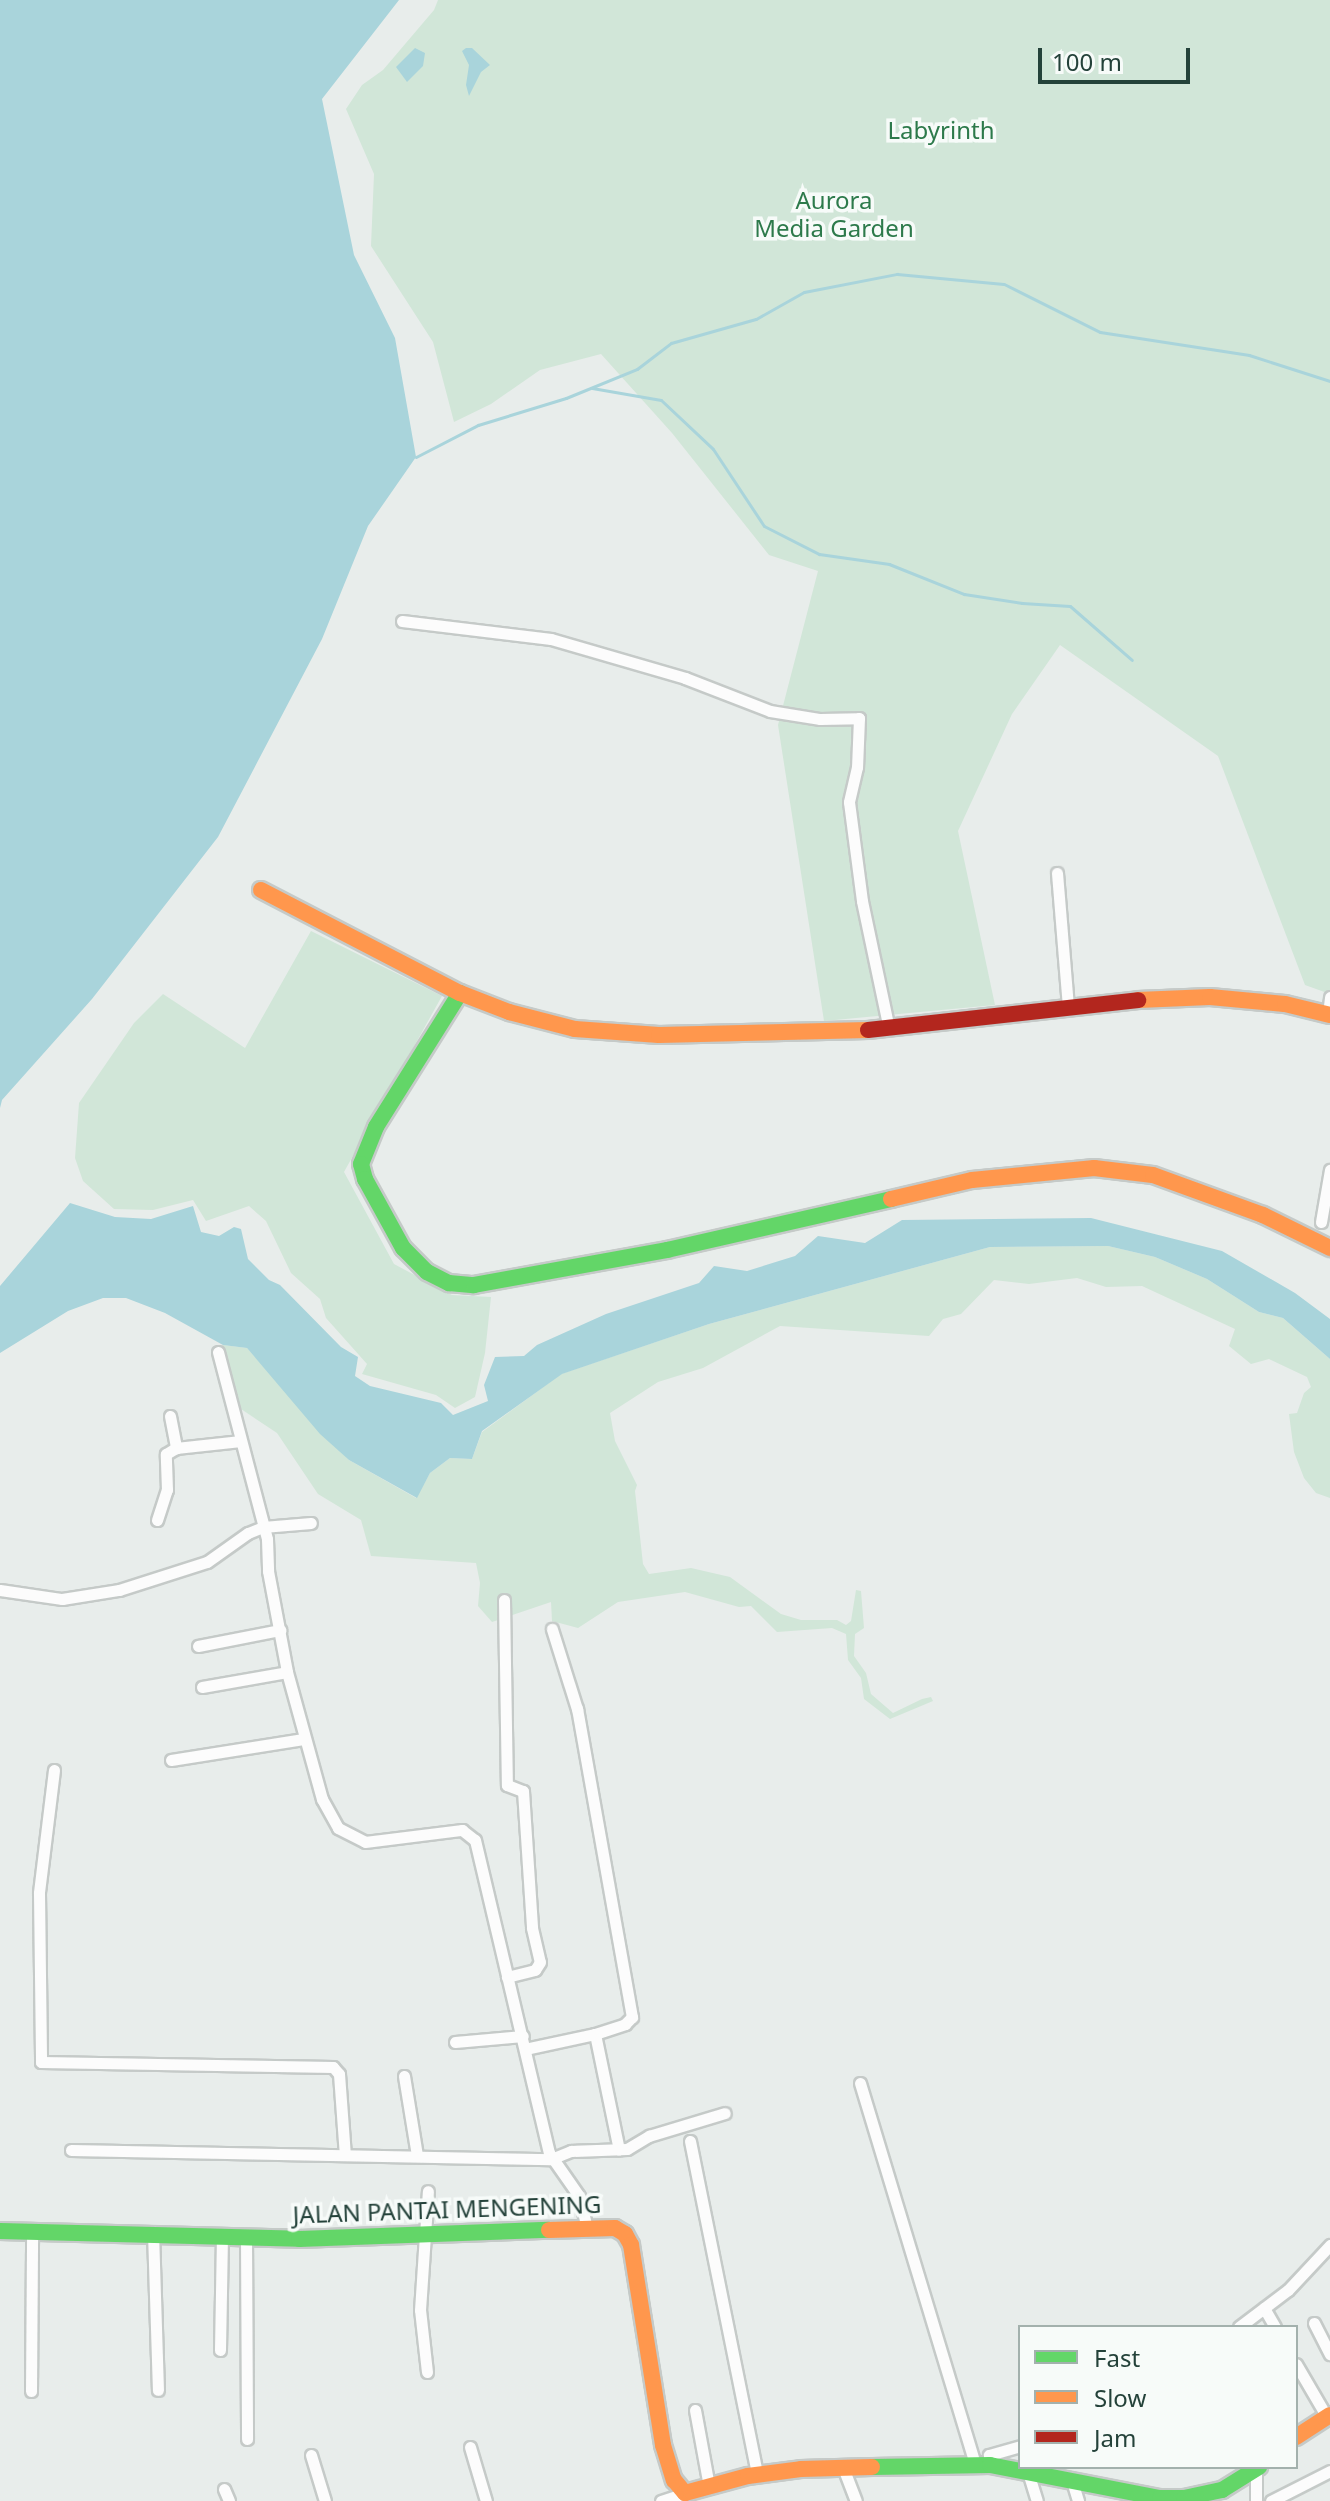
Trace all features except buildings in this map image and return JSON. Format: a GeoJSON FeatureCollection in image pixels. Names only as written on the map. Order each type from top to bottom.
{"type":"FeatureCollection","features":[{"type":"Feature","properties":{"kind":"street"},"geometry":{"type":"LineString","coordinates":[[402,621],[551,639],[685,678],[770,711],[820,719],[859,718],[857,767],[849,802],[862,901],[889,1029]]}},
{"type":"Feature","properties":{"kind":"street"},"geometry":{"type":"LineString","coordinates":[[1057,873],[1068,1008]]}},
{"type":"Feature","properties":{"kind":"street"},"geometry":{"type":"LineString","coordinates":[[261,890],[331,929],[460,993],[548,1024],[603,1032],[732,1035],[889,1029],[1128,1000],[1210,997],[1329,1009]]}},
{"type":"Feature","properties":{"kind":"street"},"geometry":{"type":"LineString","coordinates":[[460,993],[376,1127],[361,1164],[365,1179],[403,1248],[427,1272],[449,1283],[474,1285],[667,1250],[972,1180],[1094,1168],[1134,1170],[1164,1179],[1263,1215],[1330,1248]]}},
{"type":"Feature","properties":{"kind":"street"},"geometry":{"type":"LineString","coordinates":[[1321,1222],[1330,1170]]}},
{"type":"Feature","properties":{"kind":"street"},"geometry":{"type":"LineString","coordinates":[[218,1352],[263,1527],[287,1672],[322,1799],[338,1828],[349,1837],[365,1842],[385,1842],[462,1830],[470,1833],[478,1848],[550,2156],[579,2196],[587,2228]]}},
{"type":"Feature","properties":{"kind":"street"},"geometry":{"type":"LineString","coordinates":[[170,1416],[176,1448]]}},
{"type":"Feature","properties":{"kind":"street"},"geometry":{"type":"LineString","coordinates":[[157,1520],[167,1490],[164,1458],[176,1448],[241,1441]]}},
{"type":"Feature","properties":{"kind":"street"},"geometry":{"type":"LineString","coordinates":[[0,1590],[62,1599],[119,1590],[207,1562],[240,1538],[263,1527],[311,1523]]}},
{"type":"Feature","properties":{"kind":"street"},"geometry":{"type":"LineString","coordinates":[[504,1600],[507,1785],[523,1791],[532,1928],[540,1962],[535,1970],[507,1977]]}},
{"type":"Feature","properties":{"kind":"street"},"geometry":{"type":"LineString","coordinates":[[525,2049],[595,2034],[625,2024],[632,2017],[577,1709],[552,1629]]}},
{"type":"Feature","properties":{"kind":"street"},"geometry":{"type":"LineString","coordinates":[[198,1646],[280,1630]]}},
{"type":"Feature","properties":{"kind":"street"},"geometry":{"type":"LineString","coordinates":[[202,1687],[287,1672]]}},
{"type":"Feature","properties":{"kind":"street"},"geometry":{"type":"LineString","coordinates":[[171,1760],[303,1739]]}},
{"type":"Feature","properties":{"kind":"street"},"geometry":{"type":"LineString","coordinates":[[54,1770],[39,1893],[41,2062],[333,2067],[339,2074],[345,2155]]}},
{"type":"Feature","properties":{"kind":"street"},"geometry":{"type":"LineString","coordinates":[[595,2034],[619,2150]]}},
{"type":"Feature","properties":{"kind":"street"},"geometry":{"type":"LineString","coordinates":[[455,2042],[523,2036]]}},
{"type":"Feature","properties":{"kind":"street"},"geometry":{"type":"LineString","coordinates":[[404,2076],[417,2155]]}},
{"type":"Feature","properties":{"kind":"street"},"geometry":{"type":"LineString","coordinates":[[860,2083],[982,2465]]}},
{"type":"Feature","properties":{"kind":"street"},"geometry":{"type":"LineString","coordinates":[[71,2150],[550,2156],[571,2151],[619,2150],[649,2136],[725,2113]]}},
{"type":"Feature","properties":{"kind":"street"},"geometry":{"type":"LineString","coordinates":[[690,2141],[757,2474]]}},
{"type":"Feature","properties":{"kind":"street"},"geometry":{"type":"LineString","coordinates":[[427,2372],[420,2310],[428,2191]]}},
{"type":"Feature","properties":{"kind":"street","name":"JALAN PANTAI MENGENING"},"geometry":{"type":"LineString","coordinates":[[0,2231],[153,2232],[222,2237],[423,2237],[615,2228],[628,2239],[663,2445],[674,2480],[685,2493]]}},
{"type":"Feature","properties":{"kind":"street"},"geometry":{"type":"LineString","coordinates":[[31,2391],[32,2232]]}},
{"type":"Feature","properties":{"kind":"street"},"geometry":{"type":"LineString","coordinates":[[153,2232],[158,2390]]}},
{"type":"Feature","properties":{"kind":"street"},"geometry":{"type":"LineString","coordinates":[[220,2350],[222,2237]]}},
{"type":"Feature","properties":{"kind":"street"},"geometry":{"type":"LineString","coordinates":[[246,2237],[247,2439]]}},
{"type":"Feature","properties":{"kind":"street"},"geometry":{"type":"LineString","coordinates":[[1243,2325],[1288,2290],[1330,2245]]}},
{"type":"Feature","properties":{"kind":"street"},"geometry":{"type":"LineString","coordinates":[[1264,2308],[1274,2325]]}},
{"type":"Feature","properties":{"kind":"street"},"geometry":{"type":"LineString","coordinates":[[1314,2323],[1330,2354]]}},
{"type":"Feature","properties":{"kind":"street"},"geometry":{"type":"LineString","coordinates":[[1298,2367],[1328,2416],[1298,2433]]}},
{"type":"Feature","properties":{"kind":"street"},"geometry":{"type":"LineString","coordinates":[[695,2410],[709,2486]]}},
{"type":"Feature","properties":{"kind":"street"},"geometry":{"type":"LineString","coordinates":[[470,2447],[486,2501]]}},
{"type":"Feature","properties":{"kind":"street"},"geometry":{"type":"LineString","coordinates":[[982,2465],[989,2455],[1018,2447]]}},
{"type":"Feature","properties":{"kind":"street"},"geometry":{"type":"LineString","coordinates":[[311,2455],[325,2501]]}},
{"type":"Feature","properties":{"kind":"street"},"geometry":{"type":"LineString","coordinates":[[661,2501],[757,2474],[801,2469],[982,2465],[1160,2498],[1184,2498],[1222,2490],[1256,2469]]}},
{"type":"Feature","properties":{"kind":"street"},"geometry":{"type":"LineString","coordinates":[[1256,2501],[1258,2469]]}},
{"type":"Feature","properties":{"kind":"street"},"geometry":{"type":"LineString","coordinates":[[844,2470],[856,2501]]}},
{"type":"Feature","properties":{"kind":"street"},"geometry":{"type":"LineString","coordinates":[[1271,2501],[1330,2471]]}},
{"type":"Feature","properties":{"kind":"street"},"geometry":{"type":"LineString","coordinates":[[1028,2472],[1037,2501]]}},
{"type":"Feature","properties":{"kind":"street"},"geometry":{"type":"LineString","coordinates":[[1072,2481],[1078,2501]]}},
{"type":"Feature","properties":{"kind":"green space"},"geometry":{"type":"Polygon","coordinates":[[[438,0],[1330,0],[1330,994],[1305,985],[1218,756],[1060,645],[1012,714],[958,831],[995,1005],[824,1021],[778,725],[818,571],[769,555],[672,433],[601,354],[540,370],[491,404],[454,422],[433,342],[371,246],[374,174],[346,109],[362,85],[383,70],[434,10],[438,0]]]}},
{"type":"Feature","properties":{"kind":"green space"},"geometry":{"type":"Polygon","coordinates":[[[311,931],[442,996],[344,1172],[394,1264],[452,1295],[491,1297],[485,1353],[475,1397],[455,1408],[436,1395],[362,1374],[367,1364],[326,1318],[320,1299],[291,1273],[266,1221],[249,1206],[206,1221],[193,1200],[153,1210],[114,1209],[83,1181],[75,1158],[79,1103],[134,1023],[163,994],[245,1048],[311,931]]]}},
{"type":"Feature","properties":{"kind":"green space"},"geometry":{"type":"Polygon","coordinates":[[[1108,1246],[1155,1257],[1207,1279],[1259,1312],[1283,1318],[1330,1359],[1330,1498],[1316,1493],[1304,1478],[1294,1452],[1289,1414],[1297,1413],[1304,1393],[1311,1387],[1307,1377],[1269,1359],[1251,1364],[1229,1346],[1235,1329],[1142,1286],[1106,1287],[1077,1278],[1029,1284],[994,1280],[961,1314],[943,1319],[929,1336],[780,1326],[703,1368],[658,1382],[610,1413],[615,1441],[637,1485],[635,1491],[643,1564],[649,1574],[691,1568],[730,1577],[781,1614],[801,1620],[837,1620],[846,1625],[851,1621],[856,1590],[861,1591],[864,1628],[855,1634],[854,1656],[866,1673],[871,1694],[893,1713],[922,1699],[931,1697],[933,1701],[890,1719],[864,1699],[861,1678],[848,1660],[846,1634],[832,1628],[777,1632],[751,1606],[739,1607],[685,1592],[618,1602],[578,1628],[552,1621],[551,1602],[492,1622],[478,1606],[480,1583],[476,1563],[371,1556],[361,1520],[318,1494],[277,1433],[223,1397],[213,1350],[223,1345],[247,1348],[349,1460],[416,1498],[430,1473],[450,1458],[472,1459],[482,1432],[561,1374],[709,1324],[990,1247],[1108,1246]]]}},
{"type":"Feature","properties":{"kind":"water"},"geometry":{"type":"Polygon","coordinates":[[[0,0],[399,0],[322,99],[354,255],[395,338],[416,457],[368,526],[322,639],[218,837],[92,999],[2,1100],[0,1108],[0,0]]]}},
{"type":"Feature","properties":{"kind":"water"},"geometry":{"type":"Polygon","coordinates":[[[415,48],[425,53],[423,66],[407,82],[396,67],[415,48]]]}},
{"type":"Feature","properties":{"kind":"water"},"geometry":{"type":"Polygon","coordinates":[[[472,48],[490,65],[481,72],[469,96],[466,85],[469,65],[462,51],[472,48]]]}},
{"type":"Feature","properties":{"kind":"water"},"geometry":{"type":"Polygon","coordinates":[[[70,1203],[115,1217],[151,1219],[193,1206],[201,1232],[219,1236],[234,1227],[241,1229],[248,1259],[269,1280],[280,1285],[341,1347],[358,1357],[355,1376],[370,1386],[441,1403],[453,1415],[488,1401],[484,1385],[495,1357],[524,1356],[537,1345],[606,1314],[699,1283],[714,1266],[747,1271],[795,1256],[818,1236],[865,1243],[902,1220],[1091,1218],[1222,1251],[1295,1293],[1330,1319],[1330,1359],[1283,1318],[1259,1312],[1207,1279],[1155,1257],[1108,1246],[990,1247],[709,1324],[562,1374],[482,1431],[472,1459],[450,1458],[430,1473],[417,1498],[349,1460],[320,1434],[247,1348],[223,1345],[165,1313],[126,1298],[103,1298],[68,1311],[0,1353],[0,1286],[70,1203]]]}},
{"type":"Feature","properties":{"kind":"waterway"},"geometry":{"type":"LineString","coordinates":[[416,457],[478,425],[566,398],[637,369],[671,343],[756,319],[804,292],[897,274],[1004,284],[1100,332],[1249,355],[1330,381]]}},
{"type":"Feature","properties":{"kind":"waterway"},"geometry":{"type":"LineString","coordinates":[[592,388],[661,400],[713,449],[764,526],[819,554],[889,564],[964,594],[1022,603],[1070,606],[1132,660]]}},
{"type":"Feature","properties":{"kind":"traffic: fast"},"geometry":{"type":"LineString","coordinates":[[460,993],[376,1127],[361,1164],[365,1179],[403,1248],[427,1272],[449,1283],[474,1285],[667,1250],[891,1199]]}},
{"type":"Feature","properties":{"kind":"traffic: fast"},"geometry":{"type":"LineString","coordinates":[[0,2231],[299,2239],[549,2230]]}},
{"type":"Feature","properties":{"kind":"traffic: fast"},"geometry":{"type":"LineString","coordinates":[[872,2467],[990,2465],[1160,2498],[1184,2498],[1222,2490],[1256,2469]]}},
{"type":"Feature","properties":{"kind":"traffic: slow"},"geometry":{"type":"LineString","coordinates":[[261,890],[460,993],[509,1012],[575,1029],[659,1035],[868,1030]]}},
{"type":"Feature","properties":{"kind":"traffic: slow"},"geometry":{"type":"LineString","coordinates":[[1138,1000],[1210,997],[1285,1004],[1330,1015]]}},
{"type":"Feature","properties":{"kind":"traffic: slow"},"geometry":{"type":"LineString","coordinates":[[891,1199],[972,1180],[1094,1168],[1153,1175],[1263,1215],[1330,1248]]}},
{"type":"Feature","properties":{"kind":"traffic: slow"},"geometry":{"type":"LineString","coordinates":[[549,2230],[615,2228],[625,2234],[631,2245],[663,2445],[674,2480],[685,2493],[748,2476],[801,2469],[872,2467]]}},
{"type":"Feature","properties":{"kind":"traffic: slow"},"geometry":{"type":"LineString","coordinates":[[1298,2436],[1330,2415]]}},
{"type":"Feature","properties":{"kind":"traffic: jam"},"geometry":{"type":"LineString","coordinates":[[868,1030],[1138,1000]]}},
{"type":"Feature","properties":{"kind":"park label","name":"Labyrinth"},"geometry":{"type":"Point","coordinates":[941,130]}},
{"type":"Feature","properties":{"kind":"park label","name":"Aurora Media Garden"},"geometry":{"type":"Point","coordinates":[834,214]}}]}
